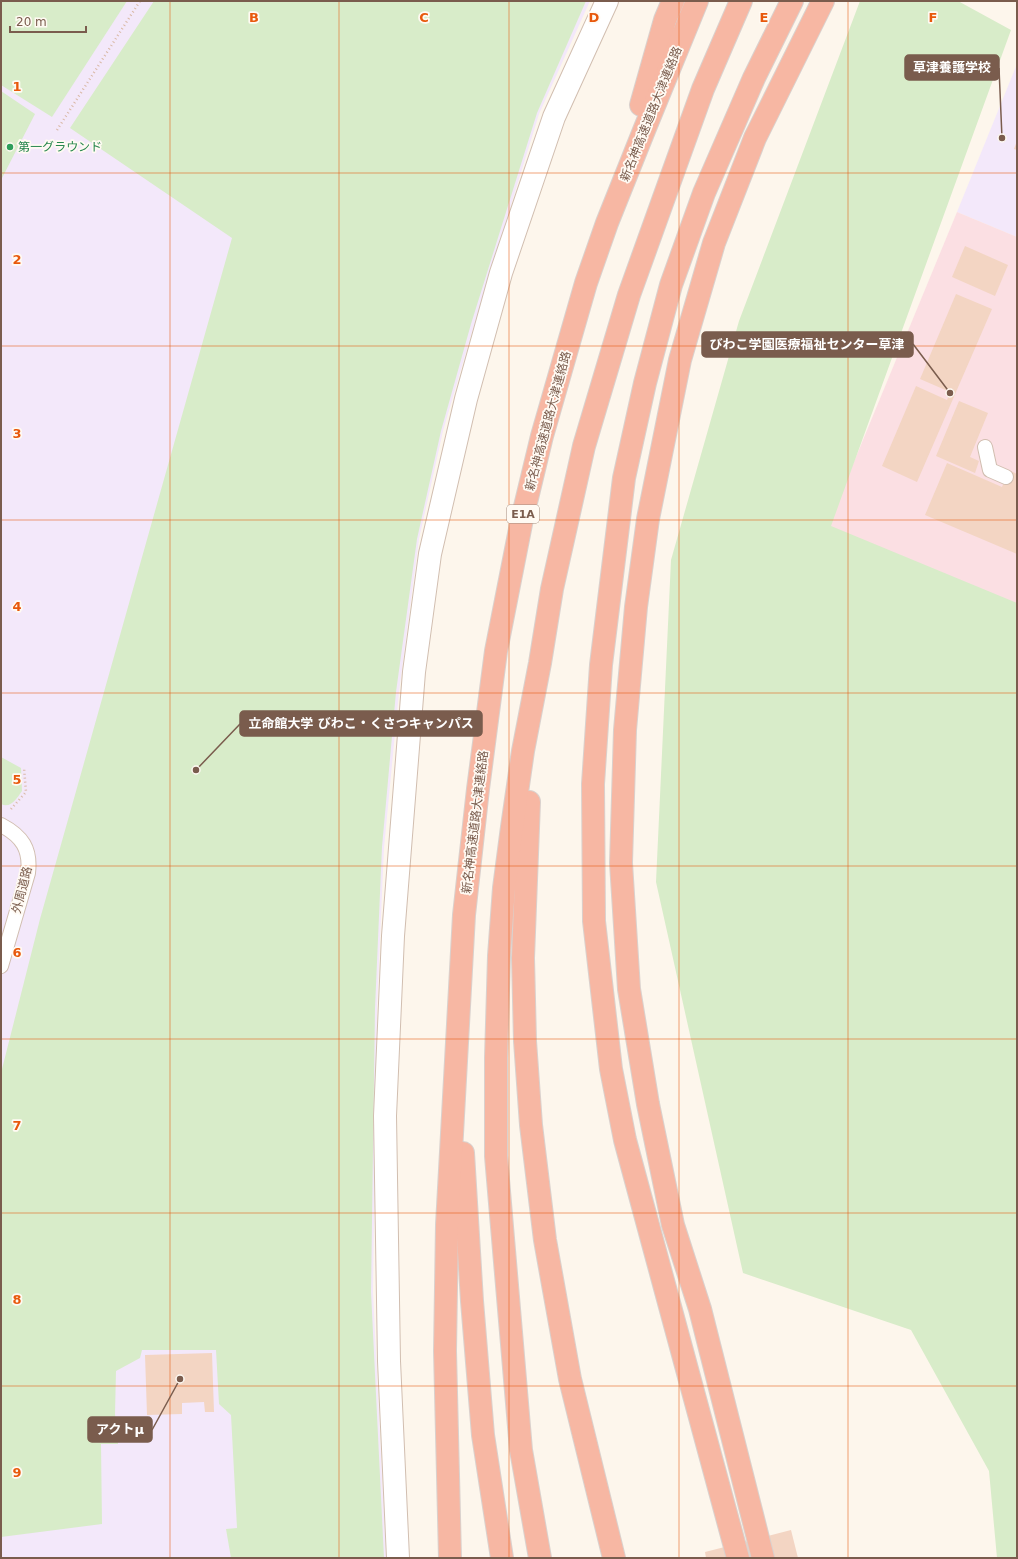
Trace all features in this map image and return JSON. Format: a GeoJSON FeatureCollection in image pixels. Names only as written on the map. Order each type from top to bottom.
{"type":"FeatureCollection","features":[{"type":"Feature","properties":{"kind":"highway"},"geometry":{"type":"LineString","coordinates":[[607,223],[665,20],[673,1]]}},
{"type":"Feature","properties":{"kind":"highway","name":"新名神高速道路大津連絡路"},"geometry":{"type":"LineString","coordinates":[[457,1052],[464,915],[478,789],[496,651],[522,519],[542,436],[586,283],[607,223],[697,1]]}},
{"type":"Feature","properties":{"kind":"highway"},"geometry":{"type":"LineString","coordinates":[[540,1558],[521,1450],[496,1156],[496,1058],[499,956],[504,888],[523,751],[540,663],[552,589],[584,446],[607,363],[678,155],[703,88],[741,1]]}},
{"type":"Feature","properties":{"kind":"highway"},"geometry":{"type":"LineString","coordinates":[[738,1558],[625,1140],[611,1069],[594,921],[593,784],[601,665],[624,478],[645,383],[671,286],[704,193],[754,78],[792,1]]}},
{"type":"Feature","properties":{"kind":"highway"},"geometry":{"type":"LineString","coordinates":[[763,1558],[700,1309],[673,1225],[645,1089],[629,989],[621,863],[625,738],[636,607],[648,519],[680,360],[714,243],[750,152],[822,1]]}},
{"type":"Feature","properties":{"kind":"highway"},"geometry":{"type":"LineString","coordinates":[[540,663],[534,720],[527,823],[523,958],[525,1041],[531,1126],[545,1240],[570,1378],[614,1558]]}},
{"type":"Feature","properties":{"kind":"highway"},"geometry":{"type":"LineString","coordinates":[[450,1558],[445,1343],[447,1225],[457,1052]]}},
{"type":"Feature","properties":{"kind":"highway"},"geometry":{"type":"LineString","coordinates":[[457,1052],[472,1301],[482,1419],[502,1558]]}},
{"type":"Feature","properties":{"kind":"street"},"geometry":{"type":"LineString","coordinates":[[398,1558],[389,1361],[385,1116],[393,936],[416,664],[430,554],[466,399],[501,273],[554,117],[607,1]]}},
{"type":"Feature","properties":{"kind":"lane"},"geometry":{"type":"LineString","coordinates":[[985,447],[990,470],[1006,477]]}},
{"type":"Feature","properties":{"kind":"lane","name":"外周道路"},"geometry":{"type":"LineString","coordinates":[[1,825],[13,831],[22,840],[29,856],[28,873],[1,966]]}},
{"type":"Feature","properties":{"kind":"path"},"geometry":{"type":"LineString","coordinates":[[57,130],[140,1]]}},
{"type":"Feature","properties":{"kind":"path"},"geometry":{"type":"LineString","coordinates":[[10,811],[26,792],[24,768]]}},
{"type":"Feature","properties":{"kind":"shaded area"},"geometry":{"type":"Polygon","coordinates":[[[1,1],[590,1],[539,114],[443,431],[419,539],[399,692],[384,848],[377,1008],[373,1292],[386,1558],[1,1558],[1,1]]]}},
{"type":"Feature","properties":{"kind":"shaded area"},"geometry":{"type":"Polygon","coordinates":[[[1017,64],[1017,237],[957,212],[1017,64]]]}},
{"type":"Feature","properties":{"kind":"shaded area"},"geometry":{"type":"Polygon","coordinates":[[[957,212],[1017,237],[1017,635],[818,549],[957,212]]]}},
{"type":"Feature","properties":{"kind":"green space"},"geometry":{"type":"Polygon","coordinates":[[[1,1],[127,1],[52,117],[1,85],[1,1]]]}},
{"type":"Feature","properties":{"kind":"green space"},"geometry":{"type":"Polygon","coordinates":[[[154,1],[586,1],[537,113],[471,324],[441,431],[417,539],[396,692],[382,847],[375,1008],[371,1292],[384,1558],[231,1558],[226,1529],[237,1528],[231,1415],[219,1404],[216,1350],[142,1350],[140,1358],[116,1371],[115,1414],[118,1444],[101,1444],[102,1524],[1,1537],[1,1073],[40,919],[232,238],[70,128],[154,1]]]}},
{"type":"Feature","properties":{"kind":"green space"},"geometry":{"type":"Polygon","coordinates":[[[860,1],[958,1],[1011,30],[831,526],[1017,603],[1017,1558],[997,1558],[989,1471],[911,1330],[743,1273],[656,882],[671,560],[739,321],[860,1]]]}},
{"type":"Feature","properties":{"kind":"green space","name":"第一グラウンド"},"geometry":{"type":"Polygon","coordinates":[[[1,91],[35,114],[1,180],[1,91]]]}},
{"type":"Feature","properties":{"kind":"green space"},"geometry":{"type":"Polygon","coordinates":[[[1,757],[21,768],[22,791],[11,804],[8,805],[1,804],[1,757]]]}},
{"type":"Feature","properties":{"kind":"building"},"geometry":{"type":"Polygon","coordinates":[[[1017,141],[1017,150],[1014,149],[1017,141]]]}},
{"type":"Feature","properties":{"kind":"building"},"geometry":{"type":"Polygon","coordinates":[[[965,246],[1008,265],[995,296],[952,277],[965,246]]]}},
{"type":"Feature","properties":{"kind":"building"},"geometry":{"type":"Polygon","coordinates":[[[956,294],[992,309],[917,482],[882,466],[916,386],[947,400],[950,392],[920,379],[956,294]]]}},
{"type":"Feature","properties":{"kind":"building"},"geometry":{"type":"Polygon","coordinates":[[[959,401],[988,413],[970,457],[979,461],[975,473],[936,456],[959,401]]]}},
{"type":"Feature","properties":{"kind":"building"},"geometry":{"type":"Polygon","coordinates":[[[947,463],[1002,487],[1009,470],[1017,474],[1017,554],[925,515],[947,463]]]}},
{"type":"Feature","properties":{"kind":"building"},"geometry":{"type":"Polygon","coordinates":[[[212,1353],[214,1412],[205,1412],[204,1402],[182,1403],[182,1414],[147,1415],[145,1355],[212,1353]]]}},
{"type":"Feature","properties":{"kind":"building"},"geometry":{"type":"Polygon","coordinates":[[[791,1530],[798,1558],[706,1558],[705,1552],[791,1530]]]}},
{"type":"Feature","properties":{"kind":"place","name":"草津養護学校"},"geometry":{"type":"Point","coordinates":[1002,138]}},
{"type":"Feature","properties":{"kind":"place","name":"第一グラウンド"},"geometry":{"type":"Point","coordinates":[10,147]}},
{"type":"Feature","properties":{"kind":"place","name":"びわこ学園医療福祉センター草津"},"geometry":{"type":"Point","coordinates":[950,393]}},
{"type":"Feature","properties":{"kind":"place","name":"立命館大学 びわこ・くさつキャンパス"},"geometry":{"type":"Point","coordinates":[196,770]}},
{"type":"Feature","properties":{"kind":"place","name":"アクトμ"},"geometry":{"type":"Point","coordinates":[180,1379]}}]}
